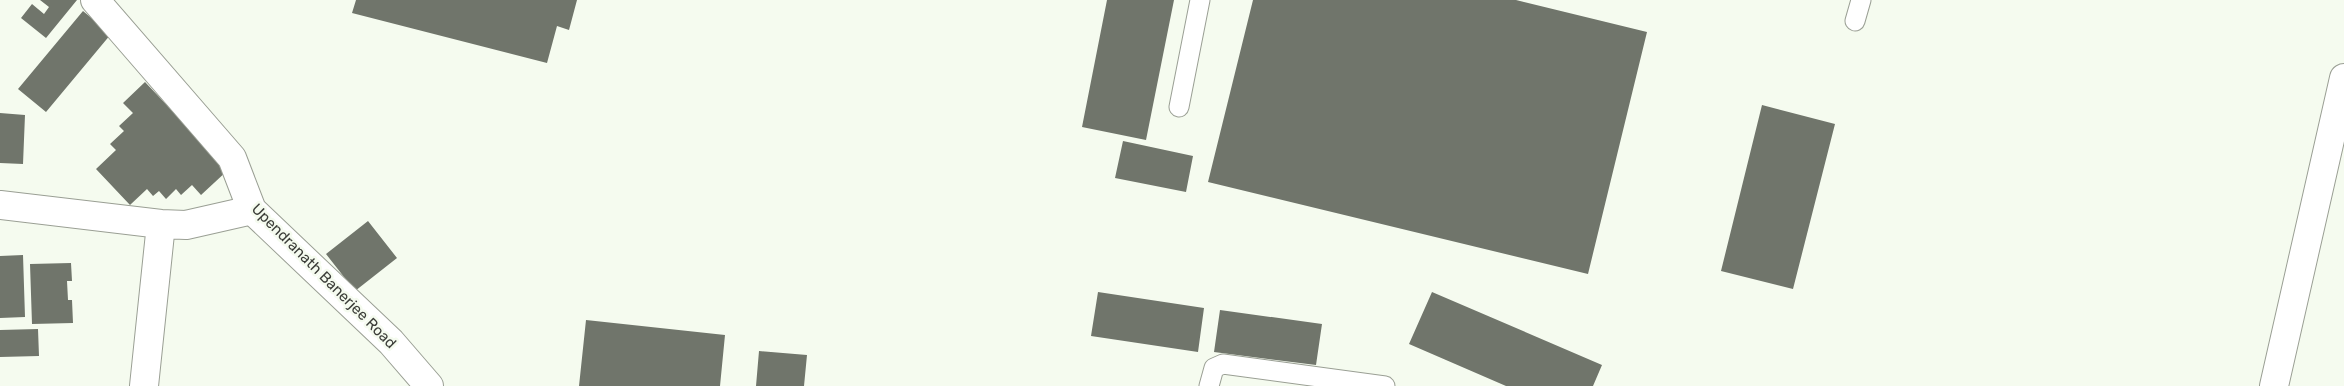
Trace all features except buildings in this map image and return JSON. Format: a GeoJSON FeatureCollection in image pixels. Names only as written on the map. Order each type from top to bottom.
{"type":"FeatureCollection","features":[{"type":"Feature","properties":{"kind":"street","name":"Upendranath Banerjee Road"},"geometry":{"type":"LineString","coordinates":[[95,0],[232,158],[252,210],[391,342],[429,386]]}},
{"type":"Feature","properties":{"kind":"street"},"geometry":{"type":"LineString","coordinates":[[2274,386],[2344,78]]}},
{"type":"Feature","properties":{"kind":"street"},"geometry":{"type":"LineString","coordinates":[[0,204],[161,224],[186,225],[252,210]]}},
{"type":"Feature","properties":{"kind":"street"},"geometry":{"type":"LineString","coordinates":[[144,386],[161,224]]}},
{"type":"Feature","properties":{"kind":"lane"},"geometry":{"type":"LineString","coordinates":[[1179,107],[1200,0]]}},
{"type":"Feature","properties":{"kind":"lane"},"geometry":{"type":"LineString","coordinates":[[1855,21],[1861,0]]}},
{"type":"Feature","properties":{"kind":"lane"},"geometry":{"type":"LineString","coordinates":[[1209,386],[1214,368],[1223,364],[1385,386]]}}]}
